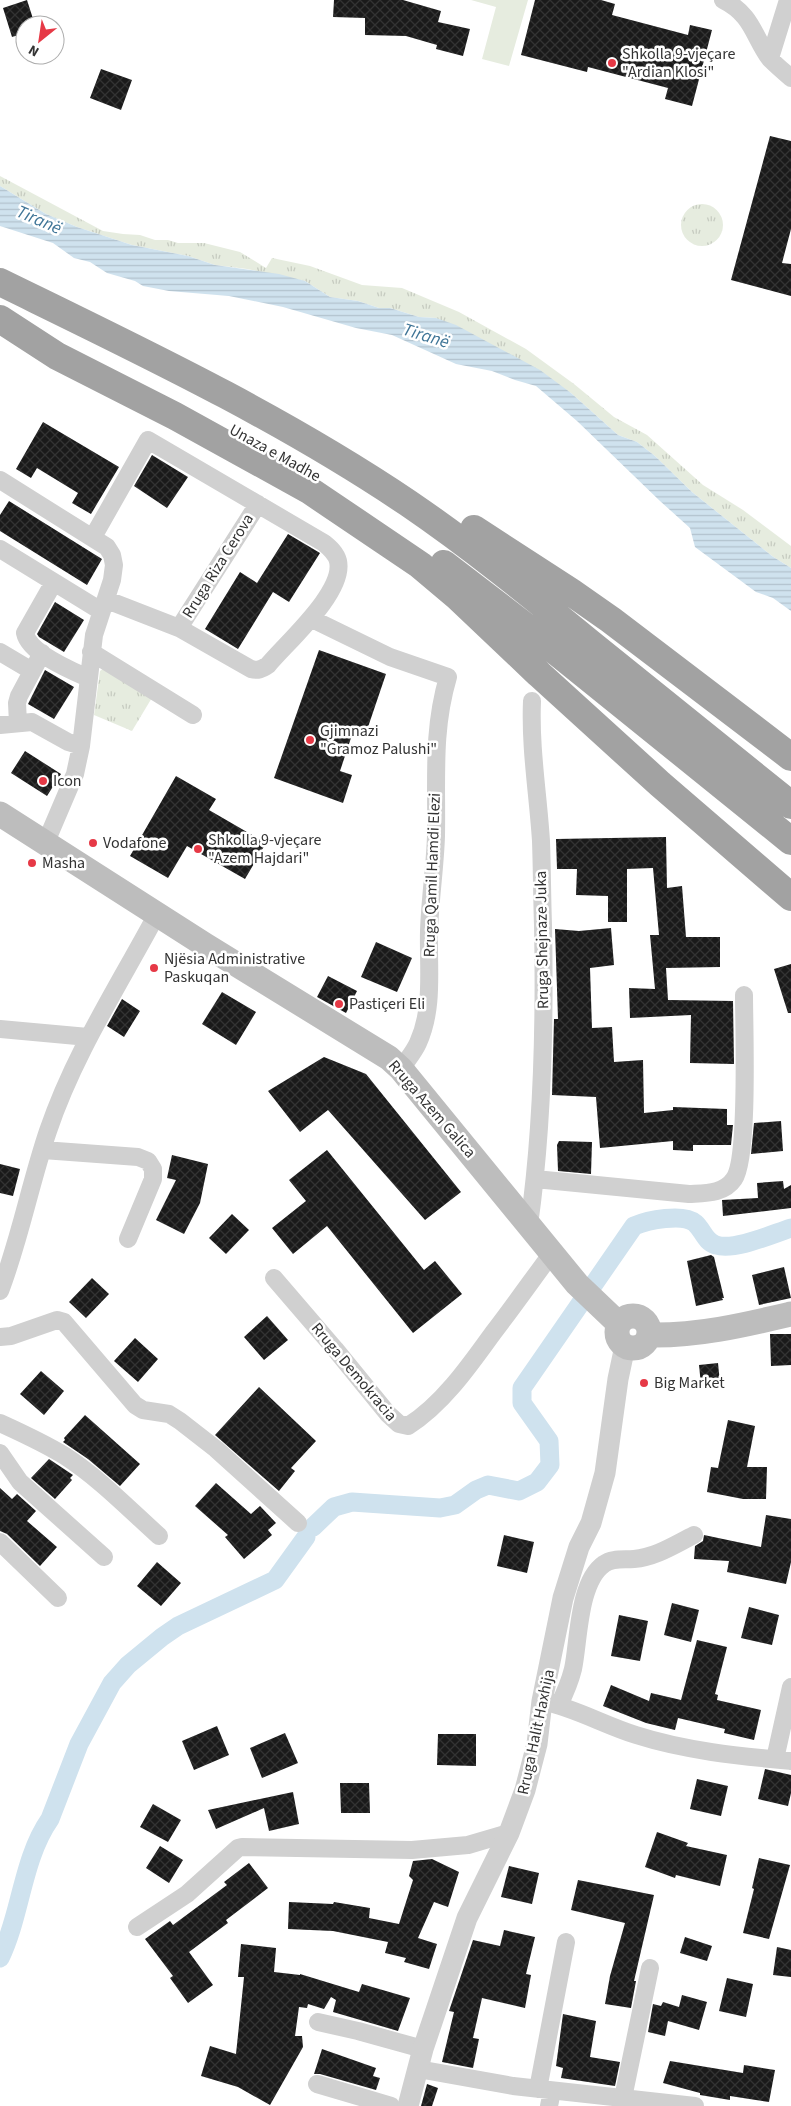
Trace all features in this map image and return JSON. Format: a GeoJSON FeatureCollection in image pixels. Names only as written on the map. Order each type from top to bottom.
{"type":"FeatureCollection","features":[{"type":"Feature","properties":{"kind":"highway"},"geometry":{"type":"LineString","coordinates":[[0,282],[89,311],[139,334],[208,368],[334,438],[571,592],[791,757]]}},
{"type":"Feature","properties":{"kind":"highway"},"geometry":{"type":"LineString","coordinates":[[0,282],[196,378],[278,422],[393,493],[488,560],[791,805]]}},
{"type":"Feature","properties":{"kind":"highway"},"geometry":{"type":"LineString","coordinates":[[0,319],[57,356],[175,416],[309,490],[420,565],[458,597],[539,674],[700,819],[791,897]]}},
{"type":"Feature","properties":{"kind":"highway","name":"Unaza e Madhe"},"geometry":{"type":"LineString","coordinates":[[0,319],[194,409],[258,443],[323,481],[461,575],[791,842]]}},
{"type":"Feature","properties":{"kind":"main road","name":"Rruga Azem Galica"},"geometry":{"type":"LineString","coordinates":[[0,814],[378,1050],[401,1069],[577,1284],[596,1302],[622,1335]]}},
{"type":"Feature","properties":{"kind":"main road"},"geometry":{"type":"LineString","coordinates":[[622,1335],[635,1348],[640,1347],[647,1340],[649,1334],[689,1334],[730,1328],[791,1314]]}},
{"type":"Feature","properties":{"kind":"street"},"geometry":{"type":"LineString","coordinates":[[723,0],[733,5],[752,25],[770,58],[791,78]]}},
{"type":"Feature","properties":{"kind":"street"},"geometry":{"type":"LineString","coordinates":[[770,58],[788,0]]}},
{"type":"Feature","properties":{"kind":"street","name":"Rruga Riza Cerova"},"geometry":{"type":"LineString","coordinates":[[0,549],[54,582],[104,606],[179,628],[251,669],[256,670],[263,669],[268,665],[312,619],[338,573],[336,555],[324,543],[148,440],[93,537]]}},
{"type":"Feature","properties":{"kind":"street"},"geometry":{"type":"LineString","coordinates":[[0,480],[107,547],[112,555],[114,565],[104,606],[94,635],[81,746],[75,774],[46,842]]}},
{"type":"Feature","properties":{"kind":"street","name":"Rruga Riza Cerova"},"geometry":{"type":"LineString","coordinates":[[179,628],[258,504]]}},
{"type":"Feature","properties":{"kind":"street"},"geometry":{"type":"LineString","coordinates":[[54,582],[25,633],[26,639],[42,653],[88,678]]}},
{"type":"Feature","properties":{"kind":"street","name":"Rruga Qamil Hamdi Elezi"},"geometry":{"type":"LineString","coordinates":[[312,619],[390,657],[448,677],[441,702],[436,736],[436,837],[429,931],[429,999],[423,1030],[417,1045],[401,1069]]}},
{"type":"Feature","properties":{"kind":"street"},"geometry":{"type":"LineString","coordinates":[[0,652],[32,671]]}},
{"type":"Feature","properties":{"kind":"street"},"geometry":{"type":"LineString","coordinates":[[92,652],[193,715]]}},
{"type":"Feature","properties":{"kind":"street"},"geometry":{"type":"LineString","coordinates":[[18,723],[18,703],[42,653]]}},
{"type":"Feature","properties":{"kind":"street","name":"Rruga Shejnaze Juka"},"geometry":{"type":"LineString","coordinates":[[529,1225],[535,1179],[541,1081],[544,972],[541,842],[531,731],[532,701]]}},
{"type":"Feature","properties":{"kind":"street"},"geometry":{"type":"LineString","coordinates":[[0,725],[32,722],[68,742],[81,746]]}},
{"type":"Feature","properties":{"kind":"street"},"geometry":{"type":"LineString","coordinates":[[0,1292],[48,1131],[65,1087],[88,1037],[158,914]]}},
{"type":"Feature","properties":{"kind":"street"},"geometry":{"type":"LineString","coordinates":[[535,1179],[688,1194],[708,1193],[729,1186],[738,1172],[740,1162],[743,1115],[744,995]]}},
{"type":"Feature","properties":{"kind":"street"},"geometry":{"type":"LineString","coordinates":[[0,1029],[88,1037]]}},
{"type":"Feature","properties":{"kind":"street"},"geometry":{"type":"LineString","coordinates":[[42,1150],[138,1157],[148,1161],[153,1169],[153,1179],[128,1239]]}},
{"type":"Feature","properties":{"kind":"street","name":"Rruga Demokracia"},"geometry":{"type":"LineString","coordinates":[[274,1278],[388,1414],[399,1424],[408,1426],[449,1389],[470,1364],[552,1253]]}},
{"type":"Feature","properties":{"kind":"street"},"geometry":{"type":"LineString","coordinates":[[0,1337],[11,1336],[57,1320],[64,1322],[134,1405],[143,1410],[169,1414],[180,1421],[216,1449],[298,1523]]}},
{"type":"Feature","properties":{"kind":"street","name":"Rruga Halit Haxhija"},"geometry":{"type":"LineString","coordinates":[[408,2106],[421,2059],[467,1918],[509,1833],[551,1703],[564,1598],[579,1547],[591,1523],[605,1473],[622,1335]]}},
{"type":"Feature","properties":{"kind":"street"},"geometry":{"type":"LineString","coordinates":[[0,1423],[29,1436],[66,1457],[95,1479],[158,1536]]}},
{"type":"Feature","properties":{"kind":"street"},"geometry":{"type":"LineString","coordinates":[[0,1453],[20,1482],[104,1556]]}},
{"type":"Feature","properties":{"kind":"street"},"geometry":{"type":"LineString","coordinates":[[694,1535],[660,1553],[643,1558],[614,1560],[603,1564],[594,1576],[584,1601],[570,1680],[551,1703],[605,1724],[667,1744],[783,1760],[791,1687]]}},
{"type":"Feature","properties":{"kind":"street"},"geometry":{"type":"LineString","coordinates":[[0,1542],[58,1598]]}},
{"type":"Feature","properties":{"kind":"street"},"geometry":{"type":"LineString","coordinates":[[137,1927],[187,1894],[238,1848],[412,1850],[468,1845],[509,1833]]}},
{"type":"Feature","properties":{"kind":"street"},"geometry":{"type":"LineString","coordinates":[[546,2095],[566,1942]]}},
{"type":"Feature","properties":{"kind":"street"},"geometry":{"type":"LineString","coordinates":[[623,2098],[650,1968]]}},
{"type":"Feature","properties":{"kind":"street"},"geometry":{"type":"LineString","coordinates":[[318,2022],[365,2033],[421,2059],[546,2095],[623,2098],[695,2106]]}},
{"type":"Feature","properties":{"kind":"street"},"geometry":{"type":"LineString","coordinates":[[317,2084],[391,2106]]}},
{"type":"Feature","properties":{"kind":"green space"},"geometry":{"type":"Polygon","coordinates":[[[471,0],[528,0],[509,66],[482,59],[496,7],[471,0]]]}},
{"type":"Feature","properties":{"kind":"green space"},"geometry":{"type":"Polygon","coordinates":[[[0,176],[103,231],[140,235],[155,240],[168,240],[178,243],[204,243],[240,252],[266,268],[272,258],[310,266],[362,285],[402,288],[459,312],[526,349],[574,384],[614,417],[647,435],[703,485],[743,510],[791,546],[791,568],[772,556],[692,492],[655,456],[637,442],[618,435],[571,393],[436,318],[419,317],[390,308],[379,308],[358,301],[330,297],[305,281],[247,269],[215,265],[188,256],[132,245],[77,227],[46,214],[0,186],[0,176]]]}},
{"type":"Feature","properties":{"kind":"green space"},"geometry":{"type":"Polygon","coordinates":[[[702,204],[717,210],[723,225],[717,240],[702,246],[687,240],[681,225],[687,210],[702,204]]]}},
{"type":"Feature","properties":{"kind":"green space"},"geometry":{"type":"Polygon","coordinates":[[[104,668],[153,696],[132,731],[94,715],[100,671],[104,668]]]}},
{"type":"Feature","properties":{"kind":"water","name":"Tiranë"},"geometry":{"type":"Polygon","coordinates":[[[0,186],[46,214],[77,227],[132,245],[188,256],[215,265],[279,274],[305,281],[330,297],[358,301],[379,308],[390,308],[419,317],[436,318],[456,325],[540,370],[571,393],[618,435],[637,442],[655,456],[692,492],[772,556],[791,568],[791,611],[773,598],[756,592],[695,547],[690,528],[577,421],[536,386],[492,371],[456,364],[392,335],[356,328],[283,307],[229,296],[169,291],[143,286],[135,281],[107,273],[90,262],[74,258],[53,243],[0,226],[0,186]]]}},
{"type":"Feature","properties":{"kind":"building"},"geometry":{"type":"Polygon","coordinates":[[[27,0],[32,15],[15,15],[15,36],[12,37],[3,8],[27,0]]]}},
{"type":"Feature","properties":{"kind":"building"},"geometry":{"type":"Polygon","coordinates":[[[334,0],[403,0],[441,11],[438,22],[470,29],[463,56],[436,49],[437,45],[406,36],[365,35],[365,18],[333,17],[334,0]]]}},
{"type":"Feature","properties":{"kind":"building"},"geometry":{"type":"Polygon","coordinates":[[[535,0],[601,0],[615,4],[612,15],[688,35],[690,25],[712,30],[692,106],[665,99],[668,88],[588,67],[587,72],[521,55],[535,0]]]}},
{"type":"Feature","properties":{"kind":"building"},"geometry":{"type":"Polygon","coordinates":[[[101,69],[132,80],[121,110],[90,98],[101,69]]]}},
{"type":"Feature","properties":{"kind":"building"},"geometry":{"type":"Polygon","coordinates":[[[770,136],[791,141],[791,229],[782,263],[791,264],[791,296],[731,280],[770,136]]]}},
{"type":"Feature","properties":{"kind":"building"},"geometry":{"type":"Polygon","coordinates":[[[43,422],[119,467],[91,514],[72,503],[78,493],[37,468],[31,478],[16,469],[43,422]]]}},
{"type":"Feature","properties":{"kind":"building"},"geometry":{"type":"Polygon","coordinates":[[[152,455],[188,477],[167,508],[134,486],[152,455]]]}},
{"type":"Feature","properties":{"kind":"building"},"geometry":{"type":"Polygon","coordinates":[[[9,501],[102,559],[87,585],[0,531],[0,515],[9,501]]]}},
{"type":"Feature","properties":{"kind":"building"},"geometry":{"type":"Polygon","coordinates":[[[288,534],[320,553],[289,602],[273,592],[238,649],[205,629],[240,572],[257,583],[288,534]]]}},
{"type":"Feature","properties":{"kind":"building"},"geometry":{"type":"Polygon","coordinates":[[[55,602],[84,620],[64,652],[37,634],[55,602]]]}},
{"type":"Feature","properties":{"kind":"building"},"geometry":{"type":"Polygon","coordinates":[[[319,650],[386,674],[367,730],[355,726],[340,771],[352,775],[343,803],[274,778],[319,650]]]}},
{"type":"Feature","properties":{"kind":"building"},"geometry":{"type":"Polygon","coordinates":[[[45,670],[74,687],[54,719],[28,704],[45,670]]]}},
{"type":"Feature","properties":{"kind":"building"},"geometry":{"type":"Polygon","coordinates":[[[25,751],[61,774],[47,796],[11,773],[25,751]]]}},
{"type":"Feature","properties":{"kind":"building"},"geometry":{"type":"Polygon","coordinates":[[[176,776],[216,799],[209,810],[266,843],[245,879],[187,846],[168,878],[130,856],[176,776]]]}},
{"type":"Feature","properties":{"kind":"building"},"geometry":{"type":"Polygon","coordinates":[[[666,837],[667,888],[682,886],[686,937],[720,937],[720,967],[666,968],[668,1000],[733,1001],[734,1064],[690,1063],[691,1015],[630,1018],[629,988],[655,989],[650,935],[659,935],[653,868],[627,869],[627,922],[608,922],[608,896],[576,895],[577,869],[557,869],[556,839],[666,837]]]}},
{"type":"Feature","properties":{"kind":"building"},"geometry":{"type":"Polygon","coordinates":[[[611,928],[614,965],[590,968],[592,1028],[612,1027],[614,1062],[643,1060],[644,1113],[673,1110],[673,1107],[727,1109],[727,1125],[733,1125],[731,1145],[693,1145],[693,1151],[673,1150],[673,1141],[600,1148],[596,1097],[552,1095],[554,1019],[558,1019],[555,929],[579,931],[611,928]]]}},
{"type":"Feature","properties":{"kind":"building"},"geometry":{"type":"Polygon","coordinates":[[[376,942],[412,958],[397,992],[361,977],[376,942]]]}},
{"type":"Feature","properties":{"kind":"building"},"geometry":{"type":"Polygon","coordinates":[[[791,964],[791,1013],[788,1013],[774,969],[791,964]]]}},
{"type":"Feature","properties":{"kind":"building"},"geometry":{"type":"Polygon","coordinates":[[[328,976],[357,991],[346,1013],[317,997],[328,976]]]}},
{"type":"Feature","properties":{"kind":"building"},"geometry":{"type":"Polygon","coordinates":[[[222,992],[256,1012],[236,1045],[202,1024],[222,992]]]}},
{"type":"Feature","properties":{"kind":"building"},"geometry":{"type":"Polygon","coordinates":[[[122,999],[140,1011],[124,1037],[107,1026],[122,999]]]}},
{"type":"Feature","properties":{"kind":"building"},"geometry":{"type":"Polygon","coordinates":[[[324,1057],[366,1074],[461,1192],[425,1220],[328,1110],[300,1132],[268,1091],[324,1057]]]}},
{"type":"Feature","properties":{"kind":"building"},"geometry":{"type":"Polygon","coordinates":[[[781,1121],[783,1151],[751,1154],[754,1123],[781,1121]]]}},
{"type":"Feature","properties":{"kind":"building"},"geometry":{"type":"Polygon","coordinates":[[[559,1141],[592,1142],[591,1174],[558,1171],[557,1145],[559,1141]]]}},
{"type":"Feature","properties":{"kind":"building"},"geometry":{"type":"Polygon","coordinates":[[[327,1150],[424,1270],[435,1261],[462,1294],[413,1333],[327,1226],[293,1254],[272,1228],[306,1201],[289,1180],[327,1150]]]}},
{"type":"Feature","properties":{"kind":"building"},"geometry":{"type":"Polygon","coordinates":[[[172,1155],[208,1164],[200,1203],[184,1234],[156,1220],[176,1180],[167,1178],[172,1155]]]}},
{"type":"Feature","properties":{"kind":"building"},"geometry":{"type":"Polygon","coordinates":[[[0,1164],[20,1169],[13,1196],[0,1193],[0,1164]]]}},
{"type":"Feature","properties":{"kind":"building"},"geometry":{"type":"Polygon","coordinates":[[[783,1181],[784,1189],[791,1185],[791,1208],[723,1216],[722,1200],[758,1198],[757,1183],[783,1181]]]}},
{"type":"Feature","properties":{"kind":"building"},"geometry":{"type":"Polygon","coordinates":[[[232,1214],[249,1230],[226,1254],[209,1238],[232,1214]]]}},
{"type":"Feature","properties":{"kind":"building"},"geometry":{"type":"Polygon","coordinates":[[[711,1255],[714,1257],[724,1298],[722,1298],[723,1300],[696,1306],[687,1261],[711,1255]]]}},
{"type":"Feature","properties":{"kind":"building"},"geometry":{"type":"Polygon","coordinates":[[[784,1267],[791,1298],[759,1305],[752,1275],[784,1267]]]}},
{"type":"Feature","properties":{"kind":"building"},"geometry":{"type":"Polygon","coordinates":[[[92,1278],[109,1294],[86,1318],[69,1302],[92,1278]]]}},
{"type":"Feature","properties":{"kind":"building"},"geometry":{"type":"Polygon","coordinates":[[[267,1316],[288,1340],[264,1360],[244,1337],[267,1316]]]}},
{"type":"Feature","properties":{"kind":"building"},"geometry":{"type":"Polygon","coordinates":[[[770,1334],[791,1334],[791,1365],[771,1366],[770,1334]]]}},
{"type":"Feature","properties":{"kind":"building"},"geometry":{"type":"Polygon","coordinates":[[[135,1338],[158,1359],[138,1382],[114,1361],[135,1338]]]}},
{"type":"Feature","properties":{"kind":"building"},"geometry":{"type":"Polygon","coordinates":[[[718,1363],[720,1383],[701,1385],[699,1365],[718,1363]]]}},
{"type":"Feature","properties":{"kind":"building"},"geometry":{"type":"Polygon","coordinates":[[[41,1371],[64,1391],[44,1415],[20,1394],[41,1371]]]}},
{"type":"Feature","properties":{"kind":"building"},"geometry":{"type":"Polygon","coordinates":[[[259,1387],[316,1441],[291,1468],[295,1471],[279,1491],[215,1435],[259,1387]]]}},
{"type":"Feature","properties":{"kind":"building"},"geometry":{"type":"Polygon","coordinates":[[[85,1415],[140,1464],[120,1486],[88,1459],[63,1442],[64,1438],[85,1415]]]}},
{"type":"Feature","properties":{"kind":"building"},"geometry":{"type":"Polygon","coordinates":[[[728,1420],[755,1426],[747,1467],[767,1467],[766,1499],[743,1499],[707,1492],[711,1467],[718,1468],[728,1420]]]}},
{"type":"Feature","properties":{"kind":"building"},"geometry":{"type":"Polygon","coordinates":[[[49,1459],[73,1475],[70,1478],[72,1480],[55,1499],[31,1478],[49,1459]]]}},
{"type":"Feature","properties":{"kind":"building"},"geometry":{"type":"Polygon","coordinates":[[[216,1483],[251,1514],[260,1506],[276,1523],[268,1530],[272,1535],[244,1559],[225,1537],[228,1535],[195,1506],[216,1483]]]}},
{"type":"Feature","properties":{"kind":"building"},"geometry":{"type":"Polygon","coordinates":[[[0,1488],[12,1499],[17,1494],[36,1511],[27,1521],[57,1547],[40,1566],[7,1534],[0,1531],[0,1488]]]}},
{"type":"Feature","properties":{"kind":"building"},"geometry":{"type":"Polygon","coordinates":[[[766,1515],[791,1519],[791,1562],[786,1584],[727,1572],[729,1561],[694,1559],[695,1546],[703,1541],[704,1535],[761,1547],[766,1515]]]}},
{"type":"Feature","properties":{"kind":"building"},"geometry":{"type":"Polygon","coordinates":[[[504,1535],[534,1542],[527,1573],[497,1566],[504,1535]]]}},
{"type":"Feature","properties":{"kind":"building"},"geometry":{"type":"Polygon","coordinates":[[[157,1562],[181,1583],[161,1606],[137,1586],[157,1562]]]}},
{"type":"Feature","properties":{"kind":"building"},"geometry":{"type":"Polygon","coordinates":[[[672,1603],[699,1610],[691,1642],[664,1635],[672,1603]]]}},
{"type":"Feature","properties":{"kind":"building"},"geometry":{"type":"Polygon","coordinates":[[[749,1607],[779,1615],[772,1645],[741,1638],[749,1607]]]}},
{"type":"Feature","properties":{"kind":"building"},"geometry":{"type":"Polygon","coordinates":[[[619,1615],[648,1621],[640,1661],[611,1656],[619,1615]]]}},
{"type":"Feature","properties":{"kind":"building"},"geometry":{"type":"Polygon","coordinates":[[[697,1640],[727,1647],[715,1694],[718,1695],[717,1700],[761,1710],[754,1740],[724,1733],[725,1729],[678,1718],[675,1730],[646,1723],[603,1706],[611,1685],[649,1701],[651,1693],[681,1700],[697,1640]]]}},
{"type":"Feature","properties":{"kind":"building"},"geometry":{"type":"Polygon","coordinates":[[[217,1726],[229,1755],[194,1770],[182,1741],[217,1726]]]}},
{"type":"Feature","properties":{"kind":"building"},"geometry":{"type":"Polygon","coordinates":[[[285,1733],[298,1763],[262,1778],[250,1748],[285,1733]]]}},
{"type":"Feature","properties":{"kind":"building"},"geometry":{"type":"Polygon","coordinates":[[[438,1734],[476,1734],[476,1766],[437,1765],[438,1734]]]}},
{"type":"Feature","properties":{"kind":"building"},"geometry":{"type":"Polygon","coordinates":[[[765,1769],[791,1775],[791,1793],[788,1806],[758,1799],[765,1769]]]}},
{"type":"Feature","properties":{"kind":"building"},"geometry":{"type":"Polygon","coordinates":[[[697,1779],[728,1786],[721,1816],[690,1809],[697,1779]]]}},
{"type":"Feature","properties":{"kind":"building"},"geometry":{"type":"Polygon","coordinates":[[[340,1783],[369,1783],[370,1813],[341,1813],[340,1783]]]}},
{"type":"Feature","properties":{"kind":"building"},"geometry":{"type":"Polygon","coordinates":[[[293,1792],[299,1824],[269,1831],[264,1808],[216,1829],[208,1810],[293,1792]]]}},
{"type":"Feature","properties":{"kind":"building"},"geometry":{"type":"Polygon","coordinates":[[[153,1804],[181,1820],[168,1842],[140,1827],[153,1804]]]}},
{"type":"Feature","properties":{"kind":"building"},"geometry":{"type":"Polygon","coordinates":[[[657,1832],[688,1843],[686,1846],[727,1855],[720,1886],[676,1875],[675,1878],[645,1867],[657,1832]]]}},
{"type":"Feature","properties":{"kind":"building"},"geometry":{"type":"Polygon","coordinates":[[[160,1846],[183,1860],[169,1883],[146,1868],[160,1846]]]}},
{"type":"Feature","properties":{"kind":"building"},"geometry":{"type":"Polygon","coordinates":[[[759,1858],[790,1865],[769,1939],[743,1933],[754,1889],[752,1888],[759,1858]]]}},
{"type":"Feature","properties":{"kind":"building"},"geometry":{"type":"Polygon","coordinates":[[[432,1859],[459,1872],[448,1907],[434,1902],[418,1938],[437,1944],[429,1969],[404,1962],[406,1958],[385,1953],[388,1942],[333,1931],[288,1929],[289,1902],[333,1904],[334,1902],[370,1908],[369,1918],[399,1924],[413,1880],[409,1876],[413,1861],[432,1859]]]}},
{"type":"Feature","properties":{"kind":"building"},"geometry":{"type":"Polygon","coordinates":[[[249,1863],[268,1888],[226,1920],[228,1923],[189,1952],[213,1985],[188,2003],[170,1978],[173,1976],[145,1939],[170,1921],[173,1925],[227,1885],[224,1882],[249,1863]]]}},
{"type":"Feature","properties":{"kind":"building"},"geometry":{"type":"Polygon","coordinates":[[[509,1866],[539,1873],[532,1904],[501,1897],[509,1866]]]}},
{"type":"Feature","properties":{"kind":"building"},"geometry":{"type":"Polygon","coordinates":[[[578,1880],[654,1895],[634,1981],[636,1981],[631,2008],[605,2004],[610,1976],[625,1923],[571,1910],[578,1880]]]}},
{"type":"Feature","properties":{"kind":"building"},"geometry":{"type":"Polygon","coordinates":[[[504,1930],[535,1937],[526,1974],[531,1975],[525,2008],[482,1998],[473,2038],[479,2039],[473,2068],[442,2062],[454,2012],[449,2011],[473,1940],[500,1946],[504,1930]]]}},
{"type":"Feature","properties":{"kind":"building"},"geometry":{"type":"Polygon","coordinates":[[[685,1937],[712,1946],[707,1961],[680,1953],[685,1937]]]}},
{"type":"Feature","properties":{"kind":"building"},"geometry":{"type":"Polygon","coordinates":[[[241,1944],[276,1948],[274,1972],[300,1974],[359,1992],[362,1984],[410,1998],[398,2031],[333,2012],[336,2000],[331,1997],[324,2009],[308,2004],[307,2008],[299,2007],[295,2036],[302,2036],[303,2047],[270,2105],[238,2087],[201,2076],[210,2046],[236,2054],[244,1977],[238,1977],[241,1944]]]}},
{"type":"Feature","properties":{"kind":"building"},"geometry":{"type":"Polygon","coordinates":[[[777,1947],[791,1950],[791,1977],[773,1975],[777,1947]]]}},
{"type":"Feature","properties":{"kind":"building"},"geometry":{"type":"Polygon","coordinates":[[[727,1978],[753,1984],[746,2017],[719,2011],[727,1978]]]}},
{"type":"Feature","properties":{"kind":"building"},"geometry":{"type":"Polygon","coordinates":[[[682,1995],[707,2002],[699,2030],[668,2021],[665,2036],[648,2032],[653,2004],[661,2006],[663,2002],[679,2007],[682,1995]]]}},
{"type":"Feature","properties":{"kind":"building"},"geometry":{"type":"Polygon","coordinates":[[[563,2014],[596,2021],[590,2057],[620,2062],[615,2086],[561,2078],[563,2068],[556,2066],[563,2014]]]}},
{"type":"Feature","properties":{"kind":"building"},"geometry":{"type":"Polygon","coordinates":[[[322,2049],[376,2068],[373,2076],[380,2078],[376,2090],[314,2074],[322,2049]]]}},
{"type":"Feature","properties":{"kind":"building"},"geometry":{"type":"Polygon","coordinates":[[[670,2061],[743,2073],[744,2065],[775,2070],[769,2102],[730,2096],[730,2100],[700,2095],[700,2093],[663,2083],[670,2061]]]}},
{"type":"Feature","properties":{"kind":"building"},"geometry":{"type":"Polygon","coordinates":[[[427,2084],[438,2088],[432,2106],[421,2106],[427,2084]]]}},
{"type":"Feature","properties":{"kind":"waterway"},"geometry":{"type":"LineString","coordinates":[[313,1527],[334,1507],[352,1502],[440,1508],[455,1505],[476,1490],[488,1485],[519,1491],[537,1482],[550,1465],[549,1441],[522,1403],[522,1388],[634,1226],[665,1218],[682,1218],[695,1223],[709,1241],[716,1245],[724,1246],[743,1244],[791,1228]]}},
{"type":"Feature","properties":{"kind":"waterway"},"geometry":{"type":"LineString","coordinates":[[0,1958],[13,1924],[33,1852],[50,1819],[79,1744],[112,1683],[128,1665],[178,1626],[275,1580],[306,1537]]}},
{"type":"Feature","properties":{"kind":"place","name":"Shkolla 9-vjeçare \"Ardian Klosi\""},"geometry":{"type":"Point","coordinates":[612,63]}},
{"type":"Feature","properties":{"kind":"place","name":"Gjimnazi \"Gramoz Palushi\""},"geometry":{"type":"Point","coordinates":[310,740]}},
{"type":"Feature","properties":{"kind":"place","name":"Icon"},"geometry":{"type":"Point","coordinates":[43,781]}},
{"type":"Feature","properties":{"kind":"place","name":"Vodafone"},"geometry":{"type":"Point","coordinates":[93,843]}},
{"type":"Feature","properties":{"kind":"place","name":"Shkolla 9-vjeçare \"Azem Hajdari\""},"geometry":{"type":"Point","coordinates":[198,849]}},
{"type":"Feature","properties":{"kind":"place","name":"Masha"},"geometry":{"type":"Point","coordinates":[32,863]}},
{"type":"Feature","properties":{"kind":"place","name":"Njësia Administrative Paskuqan"},"geometry":{"type":"Point","coordinates":[154,968]}},
{"type":"Feature","properties":{"kind":"place","name":"Pastiçeri Eli"},"geometry":{"type":"Point","coordinates":[339,1004]}},
{"type":"Feature","properties":{"kind":"place","name":"Big Market"},"geometry":{"type":"Point","coordinates":[644,1383]}}]}
